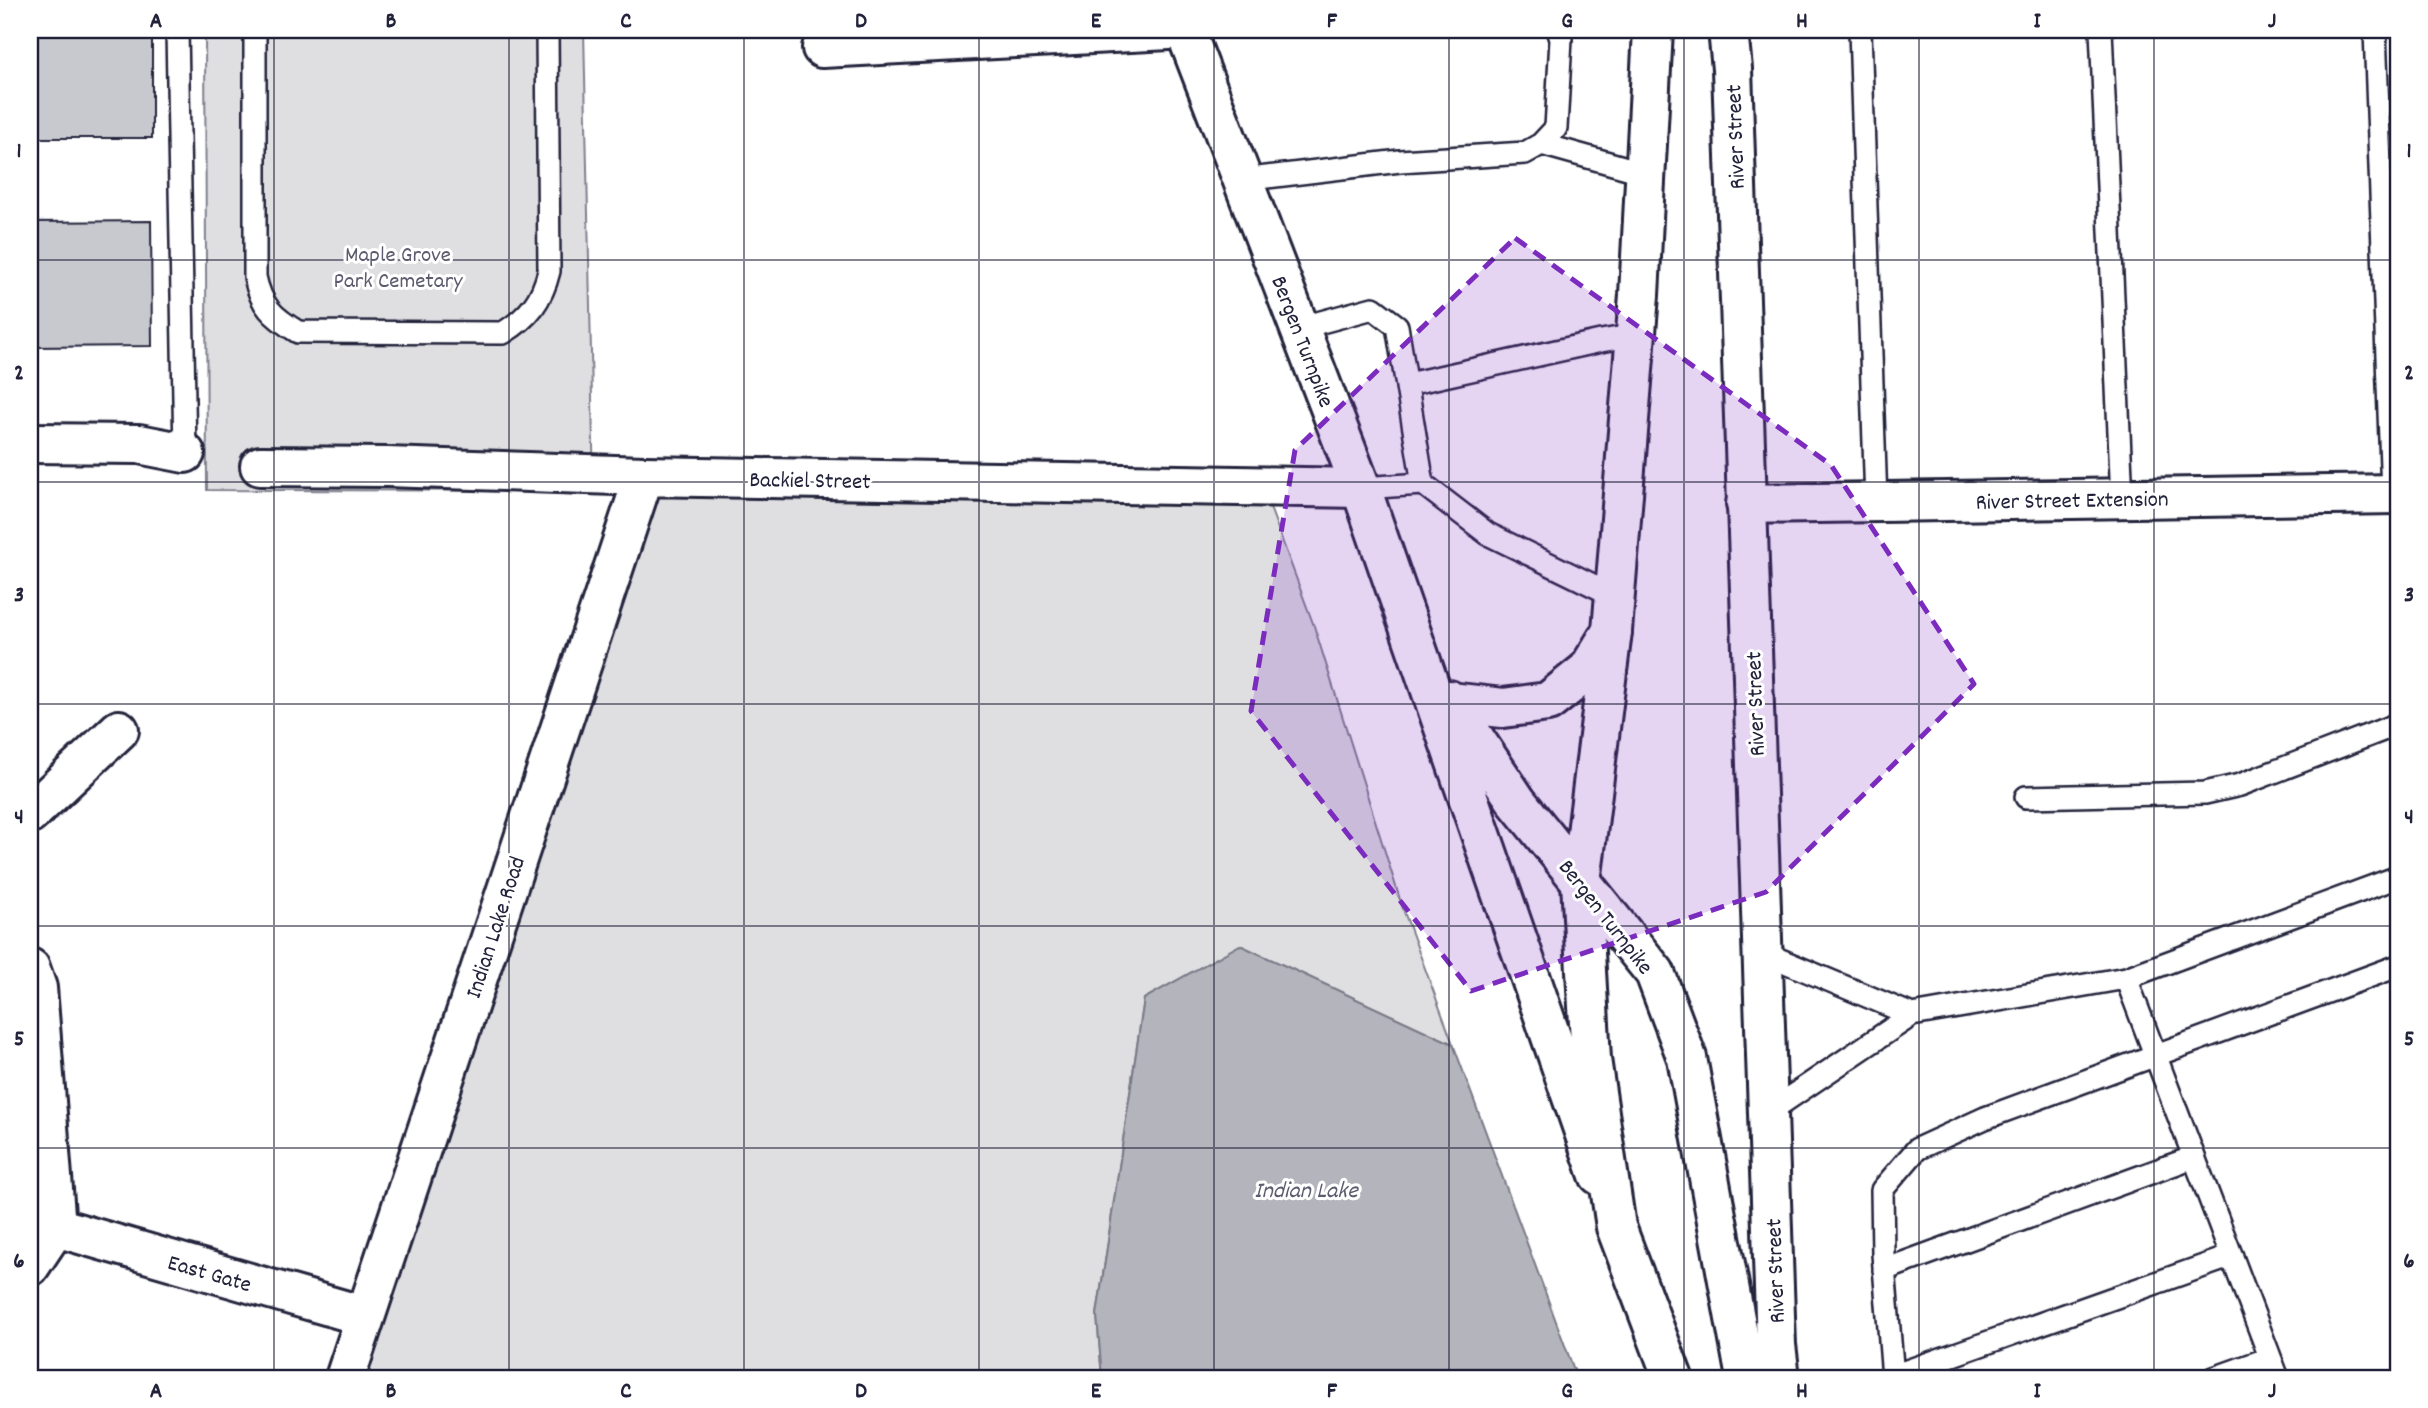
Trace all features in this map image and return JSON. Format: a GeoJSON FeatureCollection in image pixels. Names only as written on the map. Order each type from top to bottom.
{"type":"FeatureCollection","features":[{"type":"Feature","properties":{"kind":"main road"},"geometry":{"type":"LineString","coordinates":[[822,48],[946,36],[1169,30]]}},
{"type":"Feature","properties":{"kind":"main road","name":"Bergen Turnpike"},"geometry":{"type":"LineString","coordinates":[[1185,30],[1361,488],[1616,1227],[1673,1378]]}},
{"type":"Feature","properties":{"kind":"main road"},"geometry":{"type":"LineString","coordinates":[[1616,1227],[1591,1059],[1581,883],[1613,613],[1636,335],[1653,30]]}},
{"type":"Feature","properties":{"kind":"main road","name":"River Street"},"geometry":{"type":"LineString","coordinates":[[1728,30],[1732,69],[1776,1345],[1780,1378]]}},
{"type":"Feature","properties":{"kind":"main road"},"geometry":{"type":"LineString","coordinates":[[30,443],[139,444],[185,453]]}},
{"type":"Feature","properties":{"kind":"main road","name":"Backiel Street"},"geometry":{"type":"LineString","coordinates":[[260,466],[387,467],[645,476],[1361,488]]}},
{"type":"Feature","properties":{"kind":"main road","name":"Indian Lake Road"},"geometry":{"type":"LineString","coordinates":[[345,1378],[645,476]]}},
{"type":"Feature","properties":{"kind":"main road","name":"River Street Extension"},"geometry":{"type":"LineString","coordinates":[[1746,504],[2395,494]]}},
{"type":"Feature","properties":{"kind":"main road"},"geometry":{"type":"LineString","coordinates":[[1450,702],[1503,708],[1548,702],[1588,670],[1613,613]]}},
{"type":"Feature","properties":{"kind":"main road","name":"Bergen Turnpike"},"geometry":{"type":"LineString","coordinates":[[1418,654],[1517,802],[1655,973],[1687,1058],[1746,1378]]}},
{"type":"Feature","properties":{"kind":"main road"},"geometry":{"type":"LineString","coordinates":[[30,814],[119,730]]}},
{"type":"Feature","properties":{"kind":"main road"},"geometry":{"type":"LineString","coordinates":[[30,968],[37,988],[56,1227],[30,1266]]}},
{"type":"Feature","properties":{"kind":"main road","name":"East Gate"},"geometry":{"type":"LineString","coordinates":[[56,1227],[364,1316]]}},
{"type":"Feature","properties":{"kind":"lane"},"geometry":{"type":"LineString","coordinates":[[177,30],[185,453]]}},
{"type":"Feature","properties":{"kind":"lane"},"geometry":{"type":"LineString","coordinates":[[255,30],[255,277],[258,293],[266,306],[276,318],[298,332],[503,332],[518,324],[540,299],[549,271],[547,30]]}},
{"type":"Feature","properties":{"kind":"lane"},"geometry":{"type":"LineString","coordinates":[[1242,180],[1400,161],[1525,153],[1541,144],[1556,128],[1561,39],[1558,30]]}},
{"type":"Feature","properties":{"kind":"lane"},"geometry":{"type":"LineString","coordinates":[[1860,30],[1875,502]]}},
{"type":"Feature","properties":{"kind":"lane"},"geometry":{"type":"LineString","coordinates":[[2101,30],[2122,499]]}},
{"type":"Feature","properties":{"kind":"lane"},"geometry":{"type":"LineString","coordinates":[[2375,30],[2395,494]]}},
{"type":"Feature","properties":{"kind":"lane"},"geometry":{"type":"LineString","coordinates":[[1541,144],[1645,173]]}},
{"type":"Feature","properties":{"kind":"lane"},"geometry":{"type":"LineString","coordinates":[[1299,328],[1373,308],[1397,326],[1423,484]]}},
{"type":"Feature","properties":{"kind":"lane"},"geometry":{"type":"LineString","coordinates":[[1408,384],[1636,335]]}},
{"type":"Feature","properties":{"kind":"lane"},"geometry":{"type":"LineString","coordinates":[[1361,488],[1423,484],[1488,534],[1613,613]]}},
{"type":"Feature","properties":{"kind":"lane"},"geometry":{"type":"LineString","coordinates":[[2026,797],[2205,793],[2240,785],[2398,724]]}},
{"type":"Feature","properties":{"kind":"lane"},"geometry":{"type":"LineString","coordinates":[[1770,1111],[1912,1015],[2126,978],[2398,877]]}},
{"type":"Feature","properties":{"kind":"lane"},"geometry":{"type":"LineString","coordinates":[[1764,953],[1912,1015]]}},
{"type":"Feature","properties":{"kind":"lane"},"geometry":{"type":"LineString","coordinates":[[2232,1256],[1893,1377],[1884,1270],[1882,1190],[1917,1149],[1984,1118],[2398,966]]}},
{"type":"Feature","properties":{"kind":"lane"},"geometry":{"type":"LineString","coordinates":[[2126,978],[2278,1378]]}},
{"type":"Feature","properties":{"kind":"lane"},"geometry":{"type":"LineString","coordinates":[[1884,1270],[2194,1157]]}},
{"type":"Feature","properties":{"kind":"lane"},"geometry":{"type":"LineString","coordinates":[[2214,1378],[2270,1358]]}},
{"type":"Feature","properties":{"kind":"highlighted area"},"geometry":{"type":"Polygon","coordinates":[[[1515,238],[1831,465],[1974,684],[1766,892],[1471,991],[1251,711],[1295,450],[1515,238]]]}},
{"type":"Feature","properties":{"kind":"green space","name":"Maple Grove Park Cemetary"},"geometry":{"type":"Polygon","coordinates":[[[205,30],[584,30],[594,491],[207,490],[205,30]]]}},
{"type":"Feature","properties":{"kind":"green space"},"geometry":{"type":"Polygon","coordinates":[[[637,492],[1269,505],[1314,626],[1403,909],[1453,1044],[1240,945],[1144,999],[1097,1315],[1102,1378],[353,1378],[637,492]]]}},
{"type":"Feature","properties":{"kind":"water","name":"Indian Lake"},"geometry":{"type":"Polygon","coordinates":[[[1240,945],[1453,1044],[1577,1378],[1102,1378],[1097,1315],[1144,999],[1240,945]]]}},
{"type":"Feature","properties":{"kind":"building"},"geometry":{"type":"Polygon","coordinates":[[[30,30],[152,30],[152,138],[30,138],[30,30]]]}},
{"type":"Feature","properties":{"kind":"building"},"geometry":{"type":"Polygon","coordinates":[[[151,221],[152,346],[30,347],[30,222],[151,221]]]}}]}
